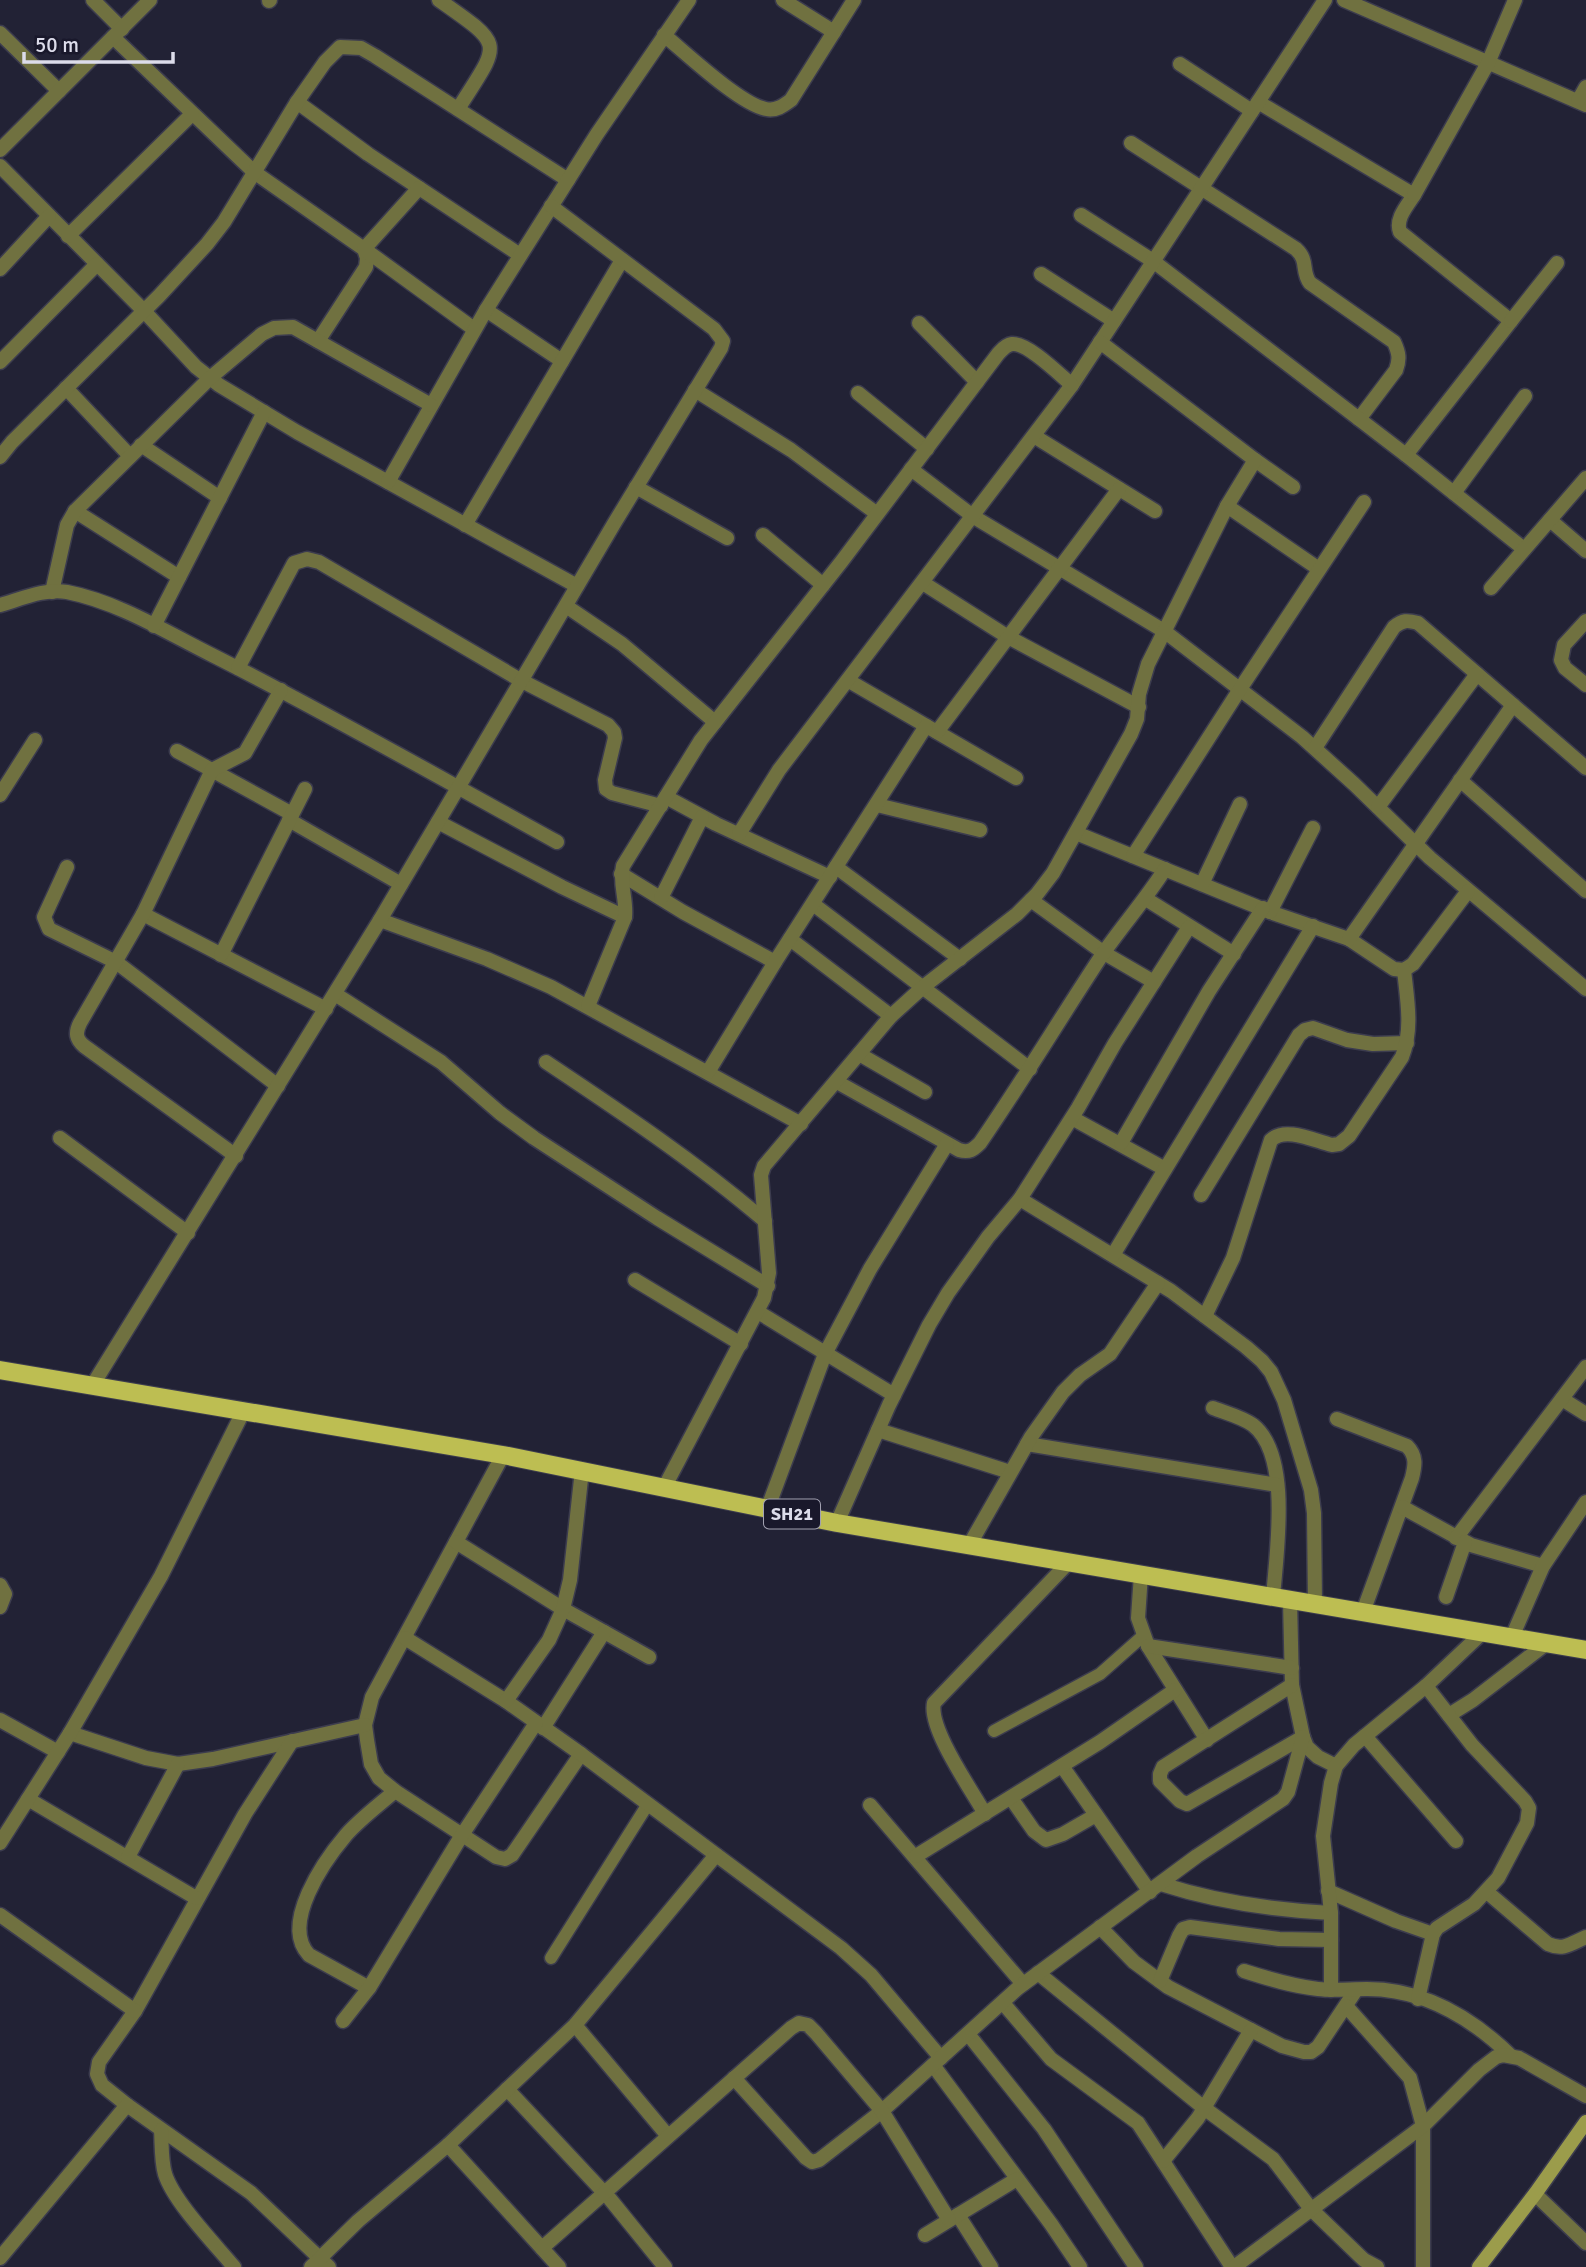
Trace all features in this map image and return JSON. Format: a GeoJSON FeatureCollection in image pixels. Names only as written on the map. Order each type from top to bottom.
{"type":"FeatureCollection","features":[{"type":"Feature","properties":{"kind":"main road","name":"SH21"},"geometry":{"type":"LineString","coordinates":[[0,1370],[503,1455],[837,1523],[1586,1650]]}},
{"type":"Feature","properties":{"kind":"street"},"geometry":{"type":"LineString","coordinates":[[93,0],[117,33],[192,114],[254,172],[474,329]]}},
{"type":"Feature","properties":{"kind":"street"},"geometry":{"type":"LineString","coordinates":[[0,150],[150,0]]}},
{"type":"Feature","properties":{"kind":"street"},"geometry":{"type":"LineString","coordinates":[[439,0],[485,34],[491,43],[491,53],[485,67],[458,109]]}},
{"type":"Feature","properties":{"kind":"street"},"geometry":{"type":"LineString","coordinates":[[388,482],[474,329],[520,255],[689,0]]}},
{"type":"Feature","properties":{"kind":"street"},"geometry":{"type":"LineString","coordinates":[[783,0],[834,32]]}},
{"type":"Feature","properties":{"kind":"street"},"geometry":{"type":"LineString","coordinates":[[664,35],[741,97],[764,109],[775,110],[791,100],[854,0]]}},
{"type":"Feature","properties":{"kind":"street"},"geometry":{"type":"LineString","coordinates":[[738,834],[779,770],[974,517],[1072,384],[1325,0]]}},
{"type":"Feature","properties":{"kind":"street"},"geometry":{"type":"LineString","coordinates":[[1344,0],[1582,103],[1586,87]]}},
{"type":"Feature","properties":{"kind":"street"},"geometry":{"type":"LineString","coordinates":[[1511,321],[1400,232],[1398,226],[1488,62],[1515,0]]}},
{"type":"Feature","properties":{"kind":"street"},"geometry":{"type":"LineString","coordinates":[[0,33],[59,91]]}},
{"type":"Feature","properties":{"kind":"street"},"geometry":{"type":"LineString","coordinates":[[0,457],[145,311],[207,244],[297,102],[340,47],[361,48],[375,55],[568,180]]}},
{"type":"Feature","properties":{"kind":"street"},"geometry":{"type":"LineString","coordinates":[[1180,64],[1414,195]]}},
{"type":"Feature","properties":{"kind":"street"},"geometry":{"type":"LineString","coordinates":[[297,102],[368,154],[520,255]]}},
{"type":"Feature","properties":{"kind":"street"},"geometry":{"type":"LineString","coordinates":[[68,236],[192,114]]}},
{"type":"Feature","properties":{"kind":"street"},"geometry":{"type":"LineString","coordinates":[[1131,143],[1296,249],[1302,255],[1306,278],[1310,283],[1394,342],[1399,362],[1396,370],[1359,419]]}},
{"type":"Feature","properties":{"kind":"street"},"geometry":{"type":"LineString","coordinates":[[0,166],[145,311],[196,367],[210,378],[264,412],[577,586]]}},
{"type":"Feature","properties":{"kind":"street"},"geometry":{"type":"LineString","coordinates":[[363,248],[419,188]]}},
{"type":"Feature","properties":{"kind":"street"},"geometry":{"type":"LineString","coordinates":[[92,1386],[380,920],[721,348],[723,341],[720,334],[551,206]]}},
{"type":"Feature","properties":{"kind":"street"},"geometry":{"type":"LineString","coordinates":[[1081,215],[1153,261],[1524,549]]}},
{"type":"Feature","properties":{"kind":"street"},"geometry":{"type":"LineString","coordinates":[[0,269],[49,216]]}},
{"type":"Feature","properties":{"kind":"street"},"geometry":{"type":"LineString","coordinates":[[318,341],[366,267],[367,258],[363,248]]}},
{"type":"Feature","properties":{"kind":"street"},"geometry":{"type":"LineString","coordinates":[[465,525],[622,260]]}},
{"type":"Feature","properties":{"kind":"street"},"geometry":{"type":"LineString","coordinates":[[1406,455],[1557,263]]}},
{"type":"Feature","properties":{"kind":"street"},"geometry":{"type":"LineString","coordinates":[[0,362],[96,264]]}},
{"type":"Feature","properties":{"kind":"street"},"geometry":{"type":"LineString","coordinates":[[1041,274],[1114,321]]}},
{"type":"Feature","properties":{"kind":"street"},"geometry":{"type":"LineString","coordinates":[[486,310],[562,360]]}},
{"type":"Feature","properties":{"kind":"street"},"geometry":{"type":"LineString","coordinates":[[919,323],[977,382]]}},
{"type":"Feature","properties":{"kind":"street"},"geometry":{"type":"LineString","coordinates":[[52,592],[67,525],[75,511],[210,378],[262,334],[274,328],[293,327],[431,405]]}},
{"type":"Feature","properties":{"kind":"street"},"geometry":{"type":"LineString","coordinates":[[1100,342],[1293,487]]}},
{"type":"Feature","properties":{"kind":"street"},"geometry":{"type":"LineString","coordinates":[[588,1006],[625,917],[626,905],[621,874],[624,866],[701,740],[823,585],[998,354],[1014,343],[1026,347],[1072,384]]}},
{"type":"Feature","properties":{"kind":"street"},"geometry":{"type":"LineString","coordinates":[[66,388],[130,456]]}},
{"type":"Feature","properties":{"kind":"street"},"geometry":{"type":"LineString","coordinates":[[695,390],[791,450],[876,513]]}},
{"type":"Feature","properties":{"kind":"street"},"geometry":{"type":"LineString","coordinates":[[858,393],[927,449]]}},
{"type":"Feature","properties":{"kind":"street"},"geometry":{"type":"LineString","coordinates":[[1454,493],[1525,396]]}},
{"type":"Feature","properties":{"kind":"street"},"geometry":{"type":"LineString","coordinates":[[154,626],[264,412]]}},
{"type":"Feature","properties":{"kind":"street"},"geometry":{"type":"LineString","coordinates":[[1034,436],[1155,511]]}},
{"type":"Feature","properties":{"kind":"street"},"geometry":{"type":"LineString","coordinates":[[141,445],[220,498]]}},
{"type":"Feature","properties":{"kind":"street"},"geometry":{"type":"LineString","coordinates":[[664,1488],[758,1312],[768,1286],[761,1175],[764,1166],[891,1016],[923,987],[1017,914],[1053,873],[1131,734],[1137,719],[1143,678],[1164,631],[1227,506],[1255,460]]}},
{"type":"Feature","properties":{"kind":"street"},"geometry":{"type":"LineString","coordinates":[[911,469],[974,517],[1164,631],[1240,689],[1315,748],[1468,891],[1586,989]]}},
{"type":"Feature","properties":{"kind":"street"},"geometry":{"type":"LineString","coordinates":[[1490,588],[1586,478]]}},
{"type":"Feature","properties":{"kind":"street"},"geometry":{"type":"LineString","coordinates":[[636,487],[727,538]]}},
{"type":"Feature","properties":{"kind":"street"},"geometry":{"type":"LineString","coordinates":[[708,1072],[775,962],[877,805],[932,729],[1008,637],[1119,489]]}},
{"type":"Feature","properties":{"kind":"street"},"geometry":{"type":"LineString","coordinates":[[1133,856],[1364,502]]}},
{"type":"Feature","properties":{"kind":"street"},"geometry":{"type":"LineString","coordinates":[[1227,506],[1319,569]]}},
{"type":"Feature","properties":{"kind":"street"},"geometry":{"type":"LineString","coordinates":[[75,511],[179,578]]}},
{"type":"Feature","properties":{"kind":"street"},"geometry":{"type":"LineString","coordinates":[[1550,520],[1586,551]]}},
{"type":"Feature","properties":{"kind":"street"},"geometry":{"type":"LineString","coordinates":[[763,535],[823,585]]}},
{"type":"Feature","properties":{"kind":"street"},"geometry":{"type":"LineString","coordinates":[[238,668],[294,563],[307,559],[328,567],[522,681],[608,724],[615,738],[605,780],[606,789],[612,793],[663,802],[833,872],[960,958]]}},
{"type":"Feature","properties":{"kind":"street"},"geometry":{"type":"LineString","coordinates":[[923,583],[1008,637],[1139,707]]}},
{"type":"Feature","properties":{"kind":"street"},"geometry":{"type":"LineString","coordinates":[[0,605],[64,591],[93,599],[154,626],[281,690],[557,842]]}},
{"type":"Feature","properties":{"kind":"street"},"geometry":{"type":"LineString","coordinates":[[566,606],[622,643],[715,722]]}},
{"type":"Feature","properties":{"kind":"street"},"geometry":{"type":"LineString","coordinates":[[1315,748],[1394,627],[1403,621],[1418,623],[1586,768]]}},
{"type":"Feature","properties":{"kind":"street"},"geometry":{"type":"LineString","coordinates":[[1586,621],[1564,645],[1561,660],[1565,668],[1586,685]]}},
{"type":"Feature","properties":{"kind":"street"},"geometry":{"type":"LineString","coordinates":[[1378,807],[1477,674]]}},
{"type":"Feature","properties":{"kind":"street"},"geometry":{"type":"LineString","coordinates":[[849,681],[1016,778]]}},
{"type":"Feature","properties":{"kind":"street"},"geometry":{"type":"LineString","coordinates":[[236,1156],[79,1041],[76,1033],[143,914],[212,770],[245,753],[281,690]]}},
{"type":"Feature","properties":{"kind":"street"},"geometry":{"type":"LineString","coordinates":[[1349,939],[1513,705]]}},
{"type":"Feature","properties":{"kind":"street"},"geometry":{"type":"LineString","coordinates":[[0,794],[35,740]]}},
{"type":"Feature","properties":{"kind":"street"},"geometry":{"type":"LineString","coordinates":[[177,751],[401,884]]}},
{"type":"Feature","properties":{"kind":"street"},"geometry":{"type":"LineString","coordinates":[[1460,780],[1586,891]]}},
{"type":"Feature","properties":{"kind":"street"},"geometry":{"type":"LineString","coordinates":[[222,955],[305,789]]}},
{"type":"Feature","properties":{"kind":"street"},"geometry":{"type":"LineString","coordinates":[[1202,884],[1240,804]]}},
{"type":"Feature","properties":{"kind":"street"},"geometry":{"type":"LineString","coordinates":[[877,805],[980,830]]}},
{"type":"Feature","properties":{"kind":"street"},"geometry":{"type":"LineString","coordinates":[[661,898],[702,817]]}},
{"type":"Feature","properties":{"kind":"street"},"geometry":{"type":"LineString","coordinates":[[438,822],[625,917]]}},
{"type":"Feature","properties":{"kind":"street"},"geometry":{"type":"LineString","coordinates":[[1121,1143],[1209,991],[1266,910],[1313,828]]}},
{"type":"Feature","properties":{"kind":"street"},"geometry":{"type":"LineString","coordinates":[[1076,833],[1266,910],[1349,939],[1394,969],[1404,970],[1413,964],[1468,891]]}},
{"type":"Feature","properties":{"kind":"street"},"geometry":{"type":"LineString","coordinates":[[67,867],[44,917],[45,924],[56,934],[116,962],[278,1086]]}},
{"type":"Feature","properties":{"kind":"street"},"geometry":{"type":"LineString","coordinates":[[837,1082],[947,1144],[966,1152],[980,1143],[1104,953],[1146,899],[1165,869]]}},
{"type":"Feature","properties":{"kind":"street"},"geometry":{"type":"LineString","coordinates":[[621,874],[775,962]]}},
{"type":"Feature","properties":{"kind":"street"},"geometry":{"type":"LineString","coordinates":[[1146,899],[1234,954]]}},
{"type":"Feature","properties":{"kind":"street"},"geometry":{"type":"LineString","coordinates":[[1031,900],[1104,953],[1154,982]]}},
{"type":"Feature","properties":{"kind":"street"},"geometry":{"type":"LineString","coordinates":[[813,904],[1030,1069]]}},
{"type":"Feature","properties":{"kind":"street"},"geometry":{"type":"LineString","coordinates":[[143,914],[326,1009]]}},
{"type":"Feature","properties":{"kind":"street"},"geometry":{"type":"LineString","coordinates":[[380,920],[486,959],[551,987],[801,1124]]}},
{"type":"Feature","properties":{"kind":"street"},"geometry":{"type":"LineString","coordinates":[[1113,1255],[1313,926]]}},
{"type":"Feature","properties":{"kind":"street"},"geometry":{"type":"LineString","coordinates":[[837,1523],[894,1395],[929,1325],[988,1237],[1020,1199],[1189,927]]}},
{"type":"Feature","properties":{"kind":"street"},"geometry":{"type":"LineString","coordinates":[[790,939],[891,1016]]}},
{"type":"Feature","properties":{"kind":"street"},"geometry":{"type":"LineString","coordinates":[[1205,1316],[1233,1258],[1272,1140],[1276,1135],[1285,1133],[1332,1145],[1339,1144],[1349,1136],[1402,1057],[1407,1043],[1408,1014],[1404,970]]}},
{"type":"Feature","properties":{"kind":"street"},"geometry":{"type":"LineString","coordinates":[[335,994],[441,1062],[500,1113],[534,1138],[768,1286]]}},
{"type":"Feature","properties":{"kind":"street"},"geometry":{"type":"LineString","coordinates":[[1201,1195],[1299,1035],[1305,1030],[1313,1028],[1347,1040],[1373,1044],[1407,1043]]}},
{"type":"Feature","properties":{"kind":"street"},"geometry":{"type":"LineString","coordinates":[[859,1054],[925,1093]]}},
{"type":"Feature","properties":{"kind":"street"},"geometry":{"type":"LineString","coordinates":[[546,1062],[671,1146],[765,1221]]}},
{"type":"Feature","properties":{"kind":"street"},"geometry":{"type":"LineString","coordinates":[[1072,1118],[1165,1170]]}},
{"type":"Feature","properties":{"kind":"street"},"geometry":{"type":"LineString","coordinates":[[60,1138],[188,1233]]}},
{"type":"Feature","properties":{"kind":"street"},"geometry":{"type":"LineString","coordinates":[[767,1510],[825,1354],[870,1269],[947,1144]]}},
{"type":"Feature","properties":{"kind":"street"},"geometry":{"type":"LineString","coordinates":[[1020,1199],[1158,1283],[1262,1361],[1277,1382],[1311,1490],[1314,1513],[1315,1604]]}},
{"type":"Feature","properties":{"kind":"street"},"geometry":{"type":"LineString","coordinates":[[635,1280],[741,1344]]}},
{"type":"Feature","properties":{"kind":"street"},"geometry":{"type":"LineString","coordinates":[[970,1544],[1027,1444],[1070,1383],[1111,1354],[1158,1283]]}},
{"type":"Feature","properties":{"kind":"street"},"geometry":{"type":"LineString","coordinates":[[758,1312],[894,1395]]}},
{"type":"Feature","properties":{"kind":"street"},"geometry":{"type":"LineString","coordinates":[[1446,1597],[1461,1540],[1586,1367]]}},
{"type":"Feature","properties":{"kind":"street"},"geometry":{"type":"LineString","coordinates":[[1562,1399],[1586,1414]]}},
{"type":"Feature","properties":{"kind":"street"},"geometry":{"type":"LineString","coordinates":[[1213,1408],[1251,1423],[1269,1446],[1277,1485],[1281,1599],[1292,1668],[1292,1685],[1307,1747],[1318,1757],[1336,1766]]}},
{"type":"Feature","properties":{"kind":"street"},"geometry":{"type":"LineString","coordinates":[[0,1843],[70,1733],[161,1577],[243,1412]]}},
{"type":"Feature","properties":{"kind":"street"},"geometry":{"type":"LineString","coordinates":[[1337,1419],[1407,1446],[1413,1452],[1415,1466],[1363,1612]]}},
{"type":"Feature","properties":{"kind":"street"},"geometry":{"type":"LineString","coordinates":[[878,1430],[1010,1472]]}},
{"type":"Feature","properties":{"kind":"street"},"geometry":{"type":"LineString","coordinates":[[1027,1444],[1277,1485]]}},
{"type":"Feature","properties":{"kind":"street"},"geometry":{"type":"LineString","coordinates":[[503,1455],[372,1697],[365,1724],[371,1764],[379,1778],[395,1791],[496,1857],[509,1858],[581,1754]]}},
{"type":"Feature","properties":{"kind":"street"},"geometry":{"type":"LineString","coordinates":[[506,1701],[549,1640],[564,1609],[570,1580],[582,1470]]}},
{"type":"Feature","properties":{"kind":"street"},"geometry":{"type":"LineString","coordinates":[[1512,1637],[1543,1566],[1586,1502]]}},
{"type":"Feature","properties":{"kind":"street"},"geometry":{"type":"LineString","coordinates":[[1402,1507],[1461,1540],[1543,1566]]}},
{"type":"Feature","properties":{"kind":"street"},"geometry":{"type":"LineString","coordinates":[[456,1542],[564,1609],[649,1657]]}},
{"type":"Feature","properties":{"kind":"street"},"geometry":{"type":"LineString","coordinates":[[985,1814],[942,1739],[932,1712],[934,1703],[1070,1561]]}},
{"type":"Feature","properties":{"kind":"street"},"geometry":{"type":"LineString","coordinates":[[1141,1574],[1137,1606],[1146,1641],[1207,1740]]}},
{"type":"Feature","properties":{"kind":"street"},"geometry":{"type":"LineString","coordinates":[[0,1586],[5,1594],[0,1607]]}},
{"type":"Feature","properties":{"kind":"street"},"geometry":{"type":"LineString","coordinates":[[343,2021],[369,1988],[462,1835],[604,1632]]}},
{"type":"Feature","properties":{"kind":"street"},"geometry":{"type":"LineString","coordinates":[[1331,1990],[1331,1913],[1323,1836],[1336,1766],[1365,1736],[1426,1686],[1482,1633]]}},
{"type":"Feature","properties":{"kind":"street"},"geometry":{"type":"LineString","coordinates":[[405,1638],[506,1701],[581,1754],[857,1961],[882,1987],[937,2062],[1080,2267]]}},
{"type":"Feature","properties":{"kind":"street"},"geometry":{"type":"LineString","coordinates":[[1146,1641],[1292,1668]]}},
{"type":"Feature","properties":{"kind":"street"},"geometry":{"type":"LineString","coordinates":[[1449,1715],[1473,1700],[1547,1643]]}},
{"type":"Feature","properties":{"kind":"street"},"geometry":{"type":"LineString","coordinates":[[1292,1685],[1163,1767],[1160,1781],[1187,1804],[1303,1737]]}},
{"type":"Feature","properties":{"kind":"street"},"geometry":{"type":"LineString","coordinates":[[1418,1998],[1433,1934],[1437,1928],[1474,1904],[1498,1878],[1527,1823],[1529,1808],[1472,1745],[1426,1686]]}},
{"type":"Feature","properties":{"kind":"street"},"geometry":{"type":"LineString","coordinates":[[916,1856],[1062,1766],[1175,1690]]}},
{"type":"Feature","properties":{"kind":"street"},"geometry":{"type":"LineString","coordinates":[[0,1720],[58,1752]]}},
{"type":"Feature","properties":{"kind":"street"},"geometry":{"type":"LineString","coordinates":[[70,1733],[146,1758],[178,1764],[213,1759],[365,1724]]}},
{"type":"Feature","properties":{"kind":"street"},"geometry":{"type":"LineString","coordinates":[[1365,1736],[1456,1841]]}},
{"type":"Feature","properties":{"kind":"street"},"geometry":{"type":"LineString","coordinates":[[734,2078],[806,2158],[813,2162],[819,2160],[882,2111],[1023,1984],[1197,1856],[1283,1799],[1288,1792],[1303,1737]]}},
{"type":"Feature","properties":{"kind":"street"},"geometry":{"type":"LineString","coordinates":[[292,1741],[196,1898],[135,2011],[97,2068],[102,2085],[251,2193],[321,2264],[358,2221],[449,2145],[575,2025],[716,1855]]}},
{"type":"Feature","properties":{"kind":"street"},"geometry":{"type":"LineString","coordinates":[[128,1857],[178,1764]]}},
{"type":"Feature","properties":{"kind":"street"},"geometry":{"type":"LineString","coordinates":[[1062,1766],[1096,1815],[1155,1888],[1237,1905],[1282,1911],[1331,1913]]}},
{"type":"Feature","properties":{"kind":"street"},"geometry":{"type":"LineString","coordinates":[[369,1988],[309,1955],[299,1939],[299,1927],[309,1892],[333,1851],[348,1832],[395,1791]]}},
{"type":"Feature","properties":{"kind":"street"},"geometry":{"type":"LineString","coordinates":[[1011,1798],[1034,1831],[1046,1840],[1063,1834],[1096,1815]]}},
{"type":"Feature","properties":{"kind":"street"},"geometry":{"type":"LineString","coordinates":[[28,1799],[196,1898]]}},
{"type":"Feature","properties":{"kind":"street"},"geometry":{"type":"LineString","coordinates":[[870,1805],[1023,1984]]}},
{"type":"Feature","properties":{"kind":"street"},"geometry":{"type":"LineString","coordinates":[[1328,1891],[1433,1934]]}},
{"type":"Feature","properties":{"kind":"street"},"geometry":{"type":"LineString","coordinates":[[1487,1892],[1548,1944],[1564,1948],[1586,1937]]}},
{"type":"Feature","properties":{"kind":"street"},"geometry":{"type":"LineString","coordinates":[[0,1915],[135,2011]]}},
{"type":"Feature","properties":{"kind":"street"},"geometry":{"type":"LineString","coordinates":[[1100,1927],[1134,1962],[1160,1981],[1282,2046],[1311,2052],[1324,2039],[1356,1990]]}},
{"type":"Feature","properties":{"kind":"street"},"geometry":{"type":"LineString","coordinates":[[1160,1981],[1179,1936],[1183,1929],[1190,1927],[1279,1939],[1331,1940]]}},
{"type":"Feature","properties":{"kind":"street"},"geometry":{"type":"LineString","coordinates":[[1244,1971],[1290,1985],[1331,1990],[1376,1990],[1438,2004],[1470,2021],[1511,2056]]}},
{"type":"Feature","properties":{"kind":"street"},"geometry":{"type":"LineString","coordinates":[[1038,1973],[1204,2108],[1273,2159],[1311,2209],[1364,2260],[1377,2267]]}},
{"type":"Feature","properties":{"kind":"street"},"geometry":{"type":"LineString","coordinates":[[1003,2003],[1051,2059],[1138,2123],[1233,2267],[1423,2126],[1489,2061],[1503,2055],[1520,2058],[1586,2096]]}},
{"type":"Feature","properties":{"kind":"street"},"geometry":{"type":"LineString","coordinates":[[1346,2006],[1410,2078],[1423,2126],[1423,2267]]}},
{"type":"Feature","properties":{"kind":"street"},"geometry":{"type":"LineString","coordinates":[[542,2248],[791,2028],[804,2024],[816,2033],[882,2111],[954,2218],[991,2267]]}},
{"type":"Feature","properties":{"kind":"street"},"geometry":{"type":"LineString","coordinates":[[575,2025],[668,2136]]}},
{"type":"Feature","properties":{"kind":"street"},"geometry":{"type":"LineString","coordinates":[[1163,2161],[1204,2108],[1251,2030]]}},
{"type":"Feature","properties":{"kind":"street"},"geometry":{"type":"LineString","coordinates":[[968,2034],[1044,2129],[1136,2267]]}},
{"type":"Feature","properties":{"kind":"street"},"geometry":{"type":"LineString","coordinates":[[507,2089],[604,2192],[665,2267]]}},
{"type":"Feature","properties":{"kind":"street"},"geometry":{"type":"LineString","coordinates":[[0,2258],[127,2105]]}},
{"type":"Feature","properties":{"kind":"street"},"geometry":{"type":"LineString","coordinates":[[1479,2267],[1586,2123]]}},
{"type":"Feature","properties":{"kind":"street"},"geometry":{"type":"LineString","coordinates":[[161,2130],[163,2161],[168,2181],[188,2211],[234,2267]]}},
{"type":"Feature","properties":{"kind":"street"},"geometry":{"type":"LineString","coordinates":[[449,2145],[559,2267]]}},
{"type":"Feature","properties":{"kind":"street"},"geometry":{"type":"LineString","coordinates":[[925,2235],[1017,2179]]}},
{"type":"Feature","properties":{"kind":"street"},"geometry":{"type":"LineString","coordinates":[[1535,2194],[1586,2243]]}},
{"type":"Feature","properties":{"kind":"lane"},"geometry":{"type":"LineString","coordinates":[[994,1731],[1100,1674],[1146,1641]]}},
{"type":"Feature","properties":{"kind":"lane"},"geometry":{"type":"LineString","coordinates":[[551,1958],[648,1804]]}}]}
